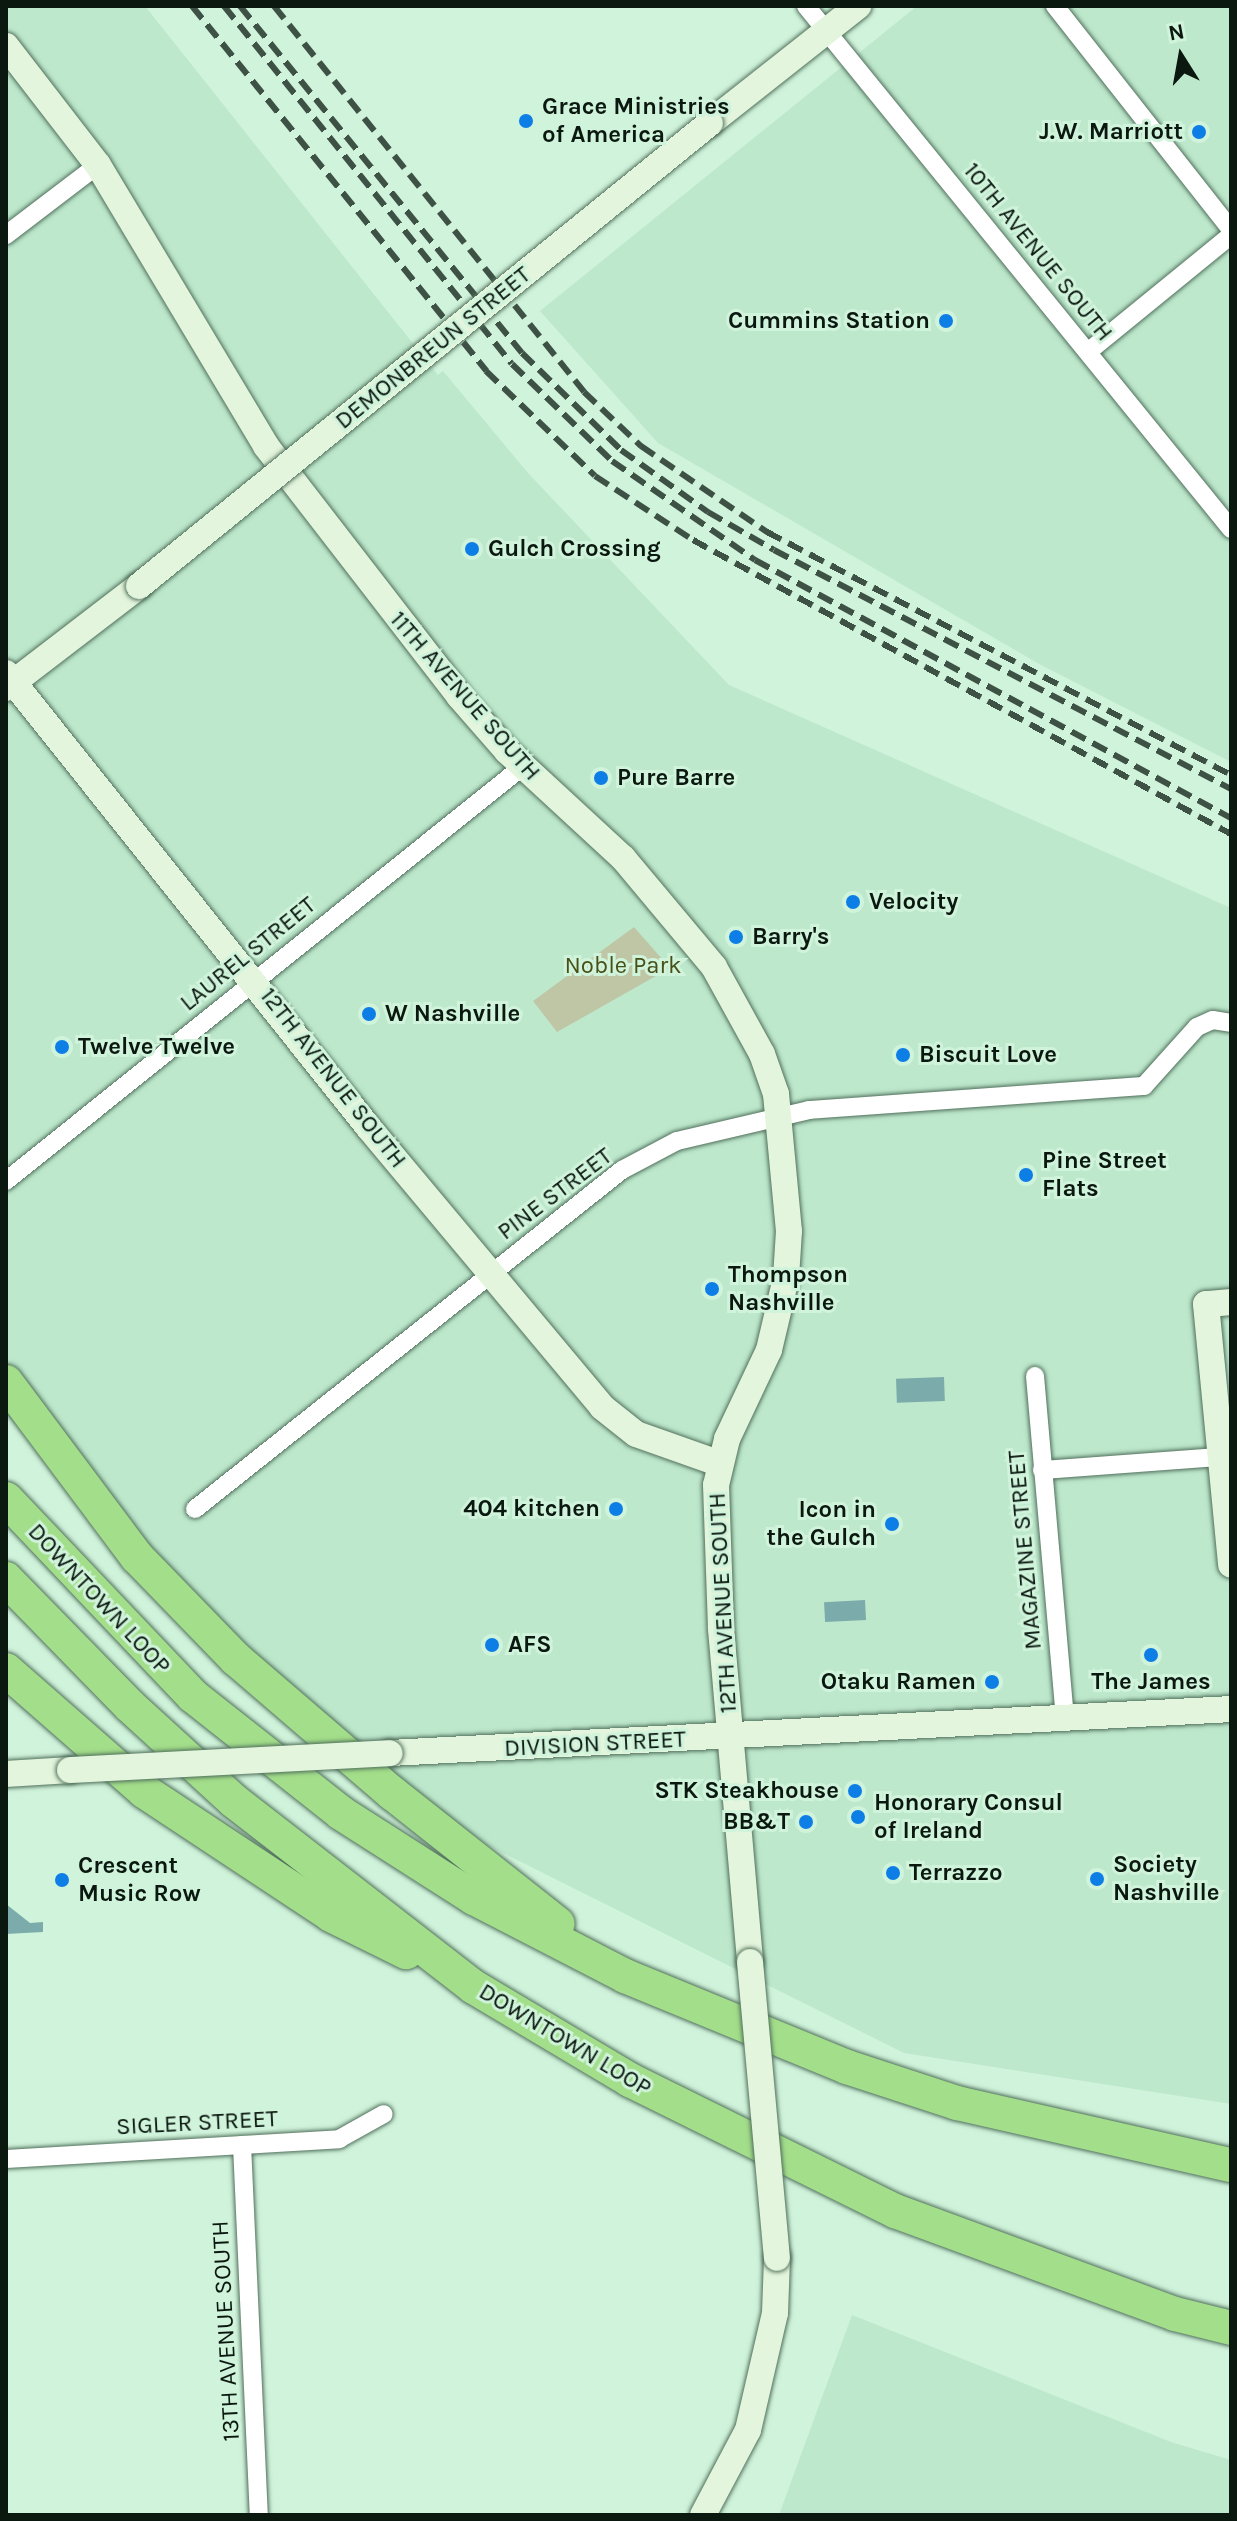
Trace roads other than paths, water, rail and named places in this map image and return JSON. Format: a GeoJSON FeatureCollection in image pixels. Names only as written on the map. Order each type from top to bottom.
{"type":"FeatureCollection","features":[{"type":"Feature","properties":{"kind":"highway"},"geometry":{"type":"LineString","coordinates":[[6,1382],[137,1557],[236,1659],[392,1793],[625,1976]]}},
{"type":"Feature","properties":{"kind":"highway","name":"DOWNTOWN LOOP"},"geometry":{"type":"LineString","coordinates":[[6,1499],[193,1696],[341,1813],[474,1898],[625,1976],[847,2067],[957,2103],[1231,2165]]}},
{"type":"Feature","properties":{"kind":"highway","name":"DOWNTOWN LOOP"},"geometry":{"type":"LineString","coordinates":[[6,1579],[130,1706],[234,1801],[474,1987],[643,2087],[895,2211],[1175,2314],[1231,2328]]}},
{"type":"Feature","properties":{"kind":"highway"},"geometry":{"type":"LineString","coordinates":[[6,1670],[144,1791],[331,1915],[474,1987]]}},
{"type":"Feature","properties":{"kind":"main road","name":"DEMONBREUN STREET"},"geometry":{"type":"LineString","coordinates":[[8,681],[139,586],[858,6]]}},
{"type":"Feature","properties":{"kind":"main road","name":"11TH AVENUE SOUTH"},"geometry":{"type":"LineString","coordinates":[[6,46],[98,165],[266,446],[428,659],[522,767],[623,858],[714,967],[762,1054],[778,1115],[789,1231],[786,1278],[769,1350],[718,1463]]}},
{"type":"Feature","properties":{"kind":"main road","name":"12TH AVENUE SOUTH"},"geometry":{"type":"LineString","coordinates":[[8,681],[254,979],[369,1128],[602,1407],[636,1434],[718,1463],[730,1737],[777,2258],[775,2313],[748,2430],[703,2515]]}},
{"type":"Feature","properties":{"kind":"main road"},"geometry":{"type":"LineString","coordinates":[[1218,1303],[1220,1457],[1231,1565]]}},
{"type":"Feature","properties":{"kind":"main road","name":"DIVISION STREET"},"geometry":{"type":"LineString","coordinates":[[6,1774],[1231,1709]]}},
{"type":"Feature","properties":{"kind":"street","name":"10TH AVENUE SOUTH"},"geometry":{"type":"LineString","coordinates":[[806,6],[1231,529]]}},
{"type":"Feature","properties":{"kind":"street"},"geometry":{"type":"LineString","coordinates":[[1055,6],[1231,233],[1089,351]]}},
{"type":"Feature","properties":{"kind":"street"},"geometry":{"type":"LineString","coordinates":[[6,235],[98,165]]}},
{"type":"Feature","properties":{"kind":"street","name":"LAUREL STREET"},"geometry":{"type":"LineString","coordinates":[[6,1181],[522,767]]}},
{"type":"Feature","properties":{"kind":"street","name":"PINE STREET"},"geometry":{"type":"LineString","coordinates":[[195,1509],[622,1170],[677,1141],[778,1115],[1144,1086],[1197,1027],[1213,1020],[1231,1023]]}},
{"type":"Feature","properties":{"kind":"street","name":"MAGAZINE STREET"},"geometry":{"type":"LineString","coordinates":[[1035,1376],[1065,1719]]}},
{"type":"Feature","properties":{"kind":"street"},"geometry":{"type":"LineString","coordinates":[[1042,1470],[1220,1457]]}},
{"type":"Feature","properties":{"kind":"street","name":"SIGLER STREET"},"geometry":{"type":"LineString","coordinates":[[6,2159],[339,2139],[384,2114]]}},
{"type":"Feature","properties":{"kind":"street","name":"13TH AVENUE SOUTH"},"geometry":{"type":"LineString","coordinates":[[242,2145],[259,2515]]}},
{"type":"Feature","properties":{"kind":"water"},"geometry":{"type":"Polygon","coordinates":[[[944,1377],[945,1401],[897,1403],[896,1379],[944,1377]]]}},
{"type":"Feature","properties":{"kind":"water"},"geometry":{"type":"Polygon","coordinates":[[[865,1600],[866,1620],[825,1622],[824,1602],[865,1600]]]}},
{"type":"Feature","properties":{"kind":"water"},"geometry":{"type":"Polygon","coordinates":[[[6,1904],[30,1923],[43,1922],[43,1932],[6,1934],[6,1904]]]}},
{"type":"Feature","properties":{"kind":"railway"},"geometry":{"type":"LineString","coordinates":[[192,6],[486,371],[595,476],[693,540],[1231,834]]}},
{"type":"Feature","properties":{"kind":"railway"},"geometry":{"type":"LineString","coordinates":[[224,6],[512,364],[612,461],[755,560],[1231,818]]}},
{"type":"Feature","properties":{"kind":"railway"},"geometry":{"type":"LineString","coordinates":[[240,6],[522,353],[621,450],[708,512],[774,550],[1231,789]]}},
{"type":"Feature","properties":{"kind":"railway"},"geometry":{"type":"LineString","coordinates":[[274,6],[584,392],[641,446],[767,532],[1231,775]]}},
{"type":"Feature","properties":{"kind":"place","name":"Grace Ministries of America"},"geometry":{"type":"Point","coordinates":[526,121]}},
{"type":"Feature","properties":{"kind":"place","name":"J.W. Marriott"},"geometry":{"type":"Point","coordinates":[1199,132]}},
{"type":"Feature","properties":{"kind":"place","name":"Cummins Station"},"geometry":{"type":"Point","coordinates":[946,321]}},
{"type":"Feature","properties":{"kind":"place","name":"Gulch Crossing"},"geometry":{"type":"Point","coordinates":[472,549]}},
{"type":"Feature","properties":{"kind":"place","name":"Pure Barre"},"geometry":{"type":"Point","coordinates":[601,778]}},
{"type":"Feature","properties":{"kind":"place","name":"Velocity"},"geometry":{"type":"Point","coordinates":[853,902]}},
{"type":"Feature","properties":{"kind":"place","name":"Barry's"},"geometry":{"type":"Point","coordinates":[736,937]}},
{"type":"Feature","properties":{"kind":"place","name":"W Nashville"},"geometry":{"type":"Point","coordinates":[369,1014]}},
{"type":"Feature","properties":{"kind":"place","name":"Twelve Twelve"},"geometry":{"type":"Point","coordinates":[62,1047]}},
{"type":"Feature","properties":{"kind":"place","name":"Biscuit Love"},"geometry":{"type":"Point","coordinates":[903,1055]}},
{"type":"Feature","properties":{"kind":"place","name":"Pine Street Flats"},"geometry":{"type":"Point","coordinates":[1026,1175]}},
{"type":"Feature","properties":{"kind":"place","name":"Thompson Nashville"},"geometry":{"type":"Point","coordinates":[712,1289]}},
{"type":"Feature","properties":{"kind":"place","name":"404 kitchen"},"geometry":{"type":"Point","coordinates":[616,1509]}},
{"type":"Feature","properties":{"kind":"place","name":"Icon in the Gulch"},"geometry":{"type":"Point","coordinates":[892,1524]}},
{"type":"Feature","properties":{"kind":"place","name":"AFS"},"geometry":{"type":"Point","coordinates":[492,1645]}},
{"type":"Feature","properties":{"kind":"place","name":"The James"},"geometry":{"type":"Point","coordinates":[1151,1655]}},
{"type":"Feature","properties":{"kind":"place","name":"Otaku Ramen"},"geometry":{"type":"Point","coordinates":[992,1682]}},
{"type":"Feature","properties":{"kind":"place","name":"STK Steakhouse"},"geometry":{"type":"Point","coordinates":[855,1791]}},
{"type":"Feature","properties":{"kind":"place","name":"Honorary Consul of Ireland"},"geometry":{"type":"Point","coordinates":[858,1817]}},
{"type":"Feature","properties":{"kind":"place","name":"BB&T"},"geometry":{"type":"Point","coordinates":[806,1822]}},
{"type":"Feature","properties":{"kind":"place","name":"Terrazzo"},"geometry":{"type":"Point","coordinates":[893,1873]}},
{"type":"Feature","properties":{"kind":"place","name":"Society Nashville"},"geometry":{"type":"Point","coordinates":[1097,1879]}},
{"type":"Feature","properties":{"kind":"place","name":"Crescent Music Row"},"geometry":{"type":"Point","coordinates":[62,1880]}},
{"type":"Feature","properties":{"kind":"park label","name":"Noble Park"},"geometry":{"type":"Point","coordinates":[623,966]}}]}
